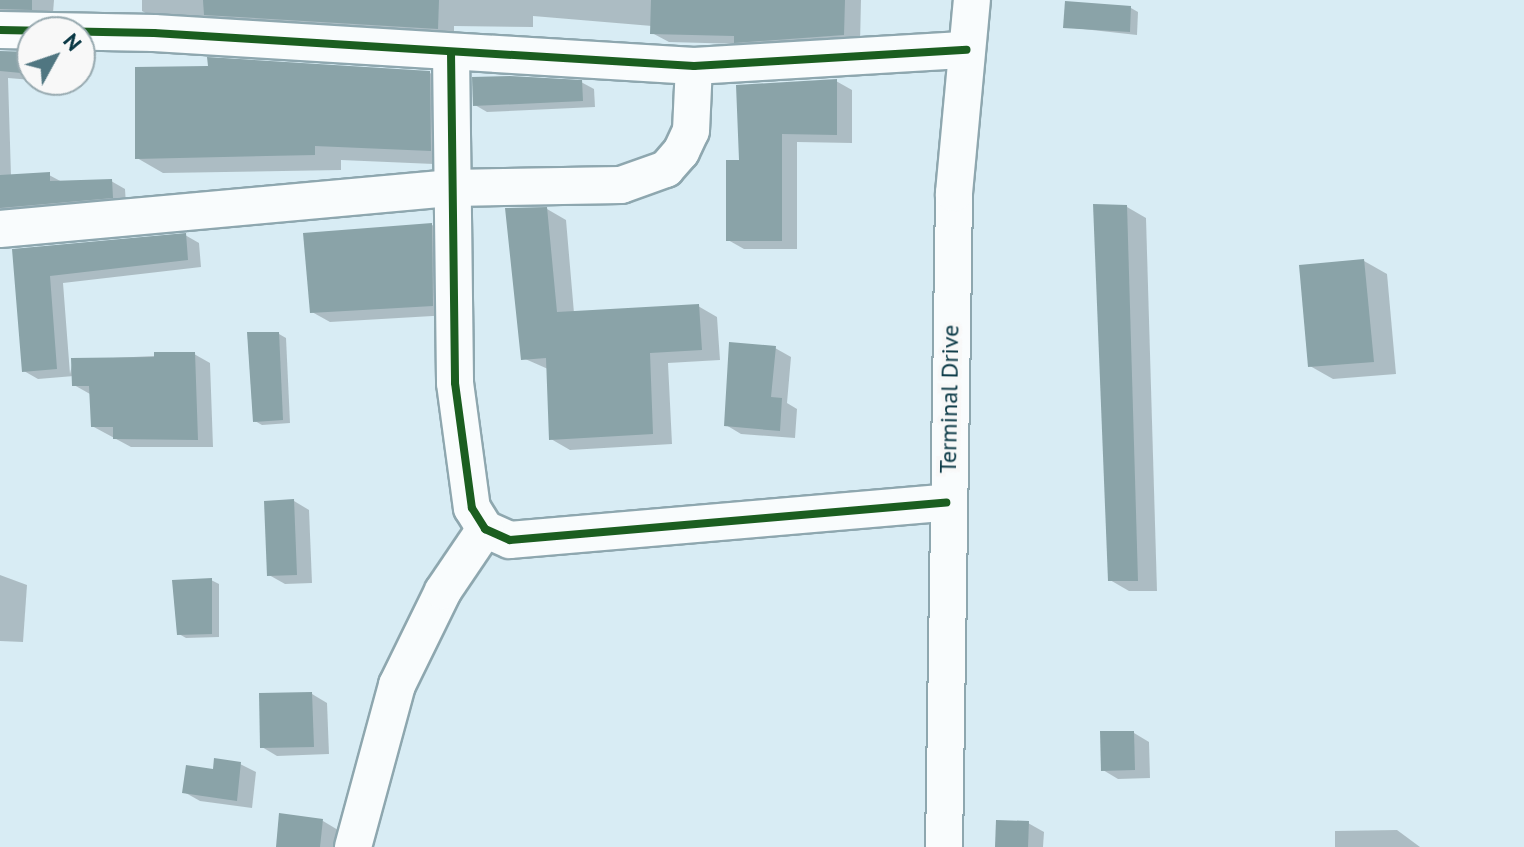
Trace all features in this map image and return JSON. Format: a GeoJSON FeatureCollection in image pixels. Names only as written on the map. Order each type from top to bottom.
{"type":"FeatureCollection","features":[{"type":"Feature","properties":{"kind":"street","name":"Terminal Drive"},"geometry":{"type":"LineString","coordinates":[[944,847],[946,503],[954,193],[972,0]]}},
{"type":"Feature","properties":{"kind":"street"},"geometry":{"type":"LineString","coordinates":[[0,30],[154,33],[694,66],[967,50]]}},
{"type":"Feature","properties":{"kind":"street"},"geometry":{"type":"LineString","coordinates":[[451,52],[455,383],[472,508],[485,529],[510,540],[946,503]]}},
{"type":"Feature","properties":{"kind":"street"},"geometry":{"type":"LineString","coordinates":[[0,229],[452,188],[621,185],[666,169],[691,131],[694,66]]}},
{"type":"Feature","properties":{"kind":"street"},"geometry":{"type":"LineString","coordinates":[[353,847],[397,685],[443,591],[485,529]]}},
{"type":"Feature","properties":{"kind":"building"},"geometry":{"type":"Polygon","coordinates":[[[0,0],[32,0],[32,10],[0,9],[0,0]]]}},
{"type":"Feature","properties":{"kind":"building"},"geometry":{"type":"Polygon","coordinates":[[[203,0],[439,0],[438,29],[204,15],[203,0]]]}},
{"type":"Feature","properties":{"kind":"building"},"geometry":{"type":"Polygon","coordinates":[[[651,0],[845,0],[844,35],[734,43],[734,36],[650,34],[651,0]]]}},
{"type":"Feature","properties":{"kind":"building"},"geometry":{"type":"Polygon","coordinates":[[[1065,1],[1131,6],[1130,32],[1063,28],[1065,1]]]}},
{"type":"Feature","properties":{"kind":"building"},"geometry":{"type":"Polygon","coordinates":[[[0,51],[16,52],[16,72],[0,71],[0,51]]]}},
{"type":"Feature","properties":{"kind":"building"},"geometry":{"type":"Polygon","coordinates":[[[207,57],[430,71],[431,151],[315,146],[315,155],[135,159],[135,67],[208,66],[207,57]]]}},
{"type":"Feature","properties":{"kind":"building"},"geometry":{"type":"Polygon","coordinates":[[[472,77],[582,80],[583,101],[473,106],[472,77]]]}},
{"type":"Feature","properties":{"kind":"building"},"geometry":{"type":"Polygon","coordinates":[[[837,79],[837,135],[782,134],[782,241],[726,241],[726,160],[739,160],[736,85],[837,79]]]}},
{"type":"Feature","properties":{"kind":"building"},"geometry":{"type":"Polygon","coordinates":[[[50,172],[50,181],[112,179],[113,198],[0,208],[0,175],[50,172]]]}},
{"type":"Feature","properties":{"kind":"building"},"geometry":{"type":"Polygon","coordinates":[[[1093,204],[1127,205],[1138,581],[1108,581],[1093,204]]]}},
{"type":"Feature","properties":{"kind":"building"},"geometry":{"type":"Polygon","coordinates":[[[547,207],[557,312],[699,304],[702,350],[650,353],[653,434],[549,440],[546,358],[521,360],[505,208],[547,207]]]}},
{"type":"Feature","properties":{"kind":"building"},"geometry":{"type":"Polygon","coordinates":[[[432,223],[433,306],[310,313],[303,233],[432,223]]]}},
{"type":"Feature","properties":{"kind":"building"},"geometry":{"type":"Polygon","coordinates":[[[186,233],[188,260],[50,276],[57,369],[22,372],[12,249],[186,233]]]}},
{"type":"Feature","properties":{"kind":"building"},"geometry":{"type":"Polygon","coordinates":[[[1364,259],[1374,362],[1308,367],[1299,265],[1364,259]]]}},
{"type":"Feature","properties":{"kind":"building"},"geometry":{"type":"Polygon","coordinates":[[[247,332],[279,332],[283,420],[253,422],[247,332]]]}},
{"type":"Feature","properties":{"kind":"building"},"geometry":{"type":"Polygon","coordinates":[[[729,342],[776,346],[771,397],[782,398],[780,431],[724,426],[729,342]]]}},
{"type":"Feature","properties":{"kind":"building"},"geometry":{"type":"Polygon","coordinates":[[[154,352],[195,352],[198,440],[113,439],[113,427],[91,427],[89,386],[72,386],[71,358],[154,357],[154,352]]]}},
{"type":"Feature","properties":{"kind":"building"},"geometry":{"type":"Polygon","coordinates":[[[294,499],[297,575],[267,576],[264,501],[294,499]]]}},
{"type":"Feature","properties":{"kind":"building"},"geometry":{"type":"Polygon","coordinates":[[[212,578],[212,634],[177,635],[172,580],[212,578]]]}},
{"type":"Feature","properties":{"kind":"building"},"geometry":{"type":"Polygon","coordinates":[[[312,692],[314,747],[260,748],[259,693],[312,692]]]}},
{"type":"Feature","properties":{"kind":"building"},"geometry":{"type":"Polygon","coordinates":[[[1100,731],[1134,731],[1135,770],[1101,771],[1100,731]]]}},
{"type":"Feature","properties":{"kind":"building"},"geometry":{"type":"Polygon","coordinates":[[[214,758],[241,762],[237,801],[182,793],[186,765],[213,769],[214,758]]]}},
{"type":"Feature","properties":{"kind":"building"},"geometry":{"type":"Polygon","coordinates":[[[279,813],[323,819],[320,847],[276,847],[279,813]]]}},
{"type":"Feature","properties":{"kind":"building"},"geometry":{"type":"Polygon","coordinates":[[[996,820],[1029,821],[1028,847],[995,847],[996,820]]]}},
{"type":"Feature","properties":{"kind":"cycle path"},"geometry":{"type":"LineString","coordinates":[[0,30],[154,33],[694,66],[967,50]]}},
{"type":"Feature","properties":{"kind":"cycle path"},"geometry":{"type":"LineString","coordinates":[[451,52],[455,383],[472,508],[485,529],[510,540],[946,503]]}}]}
